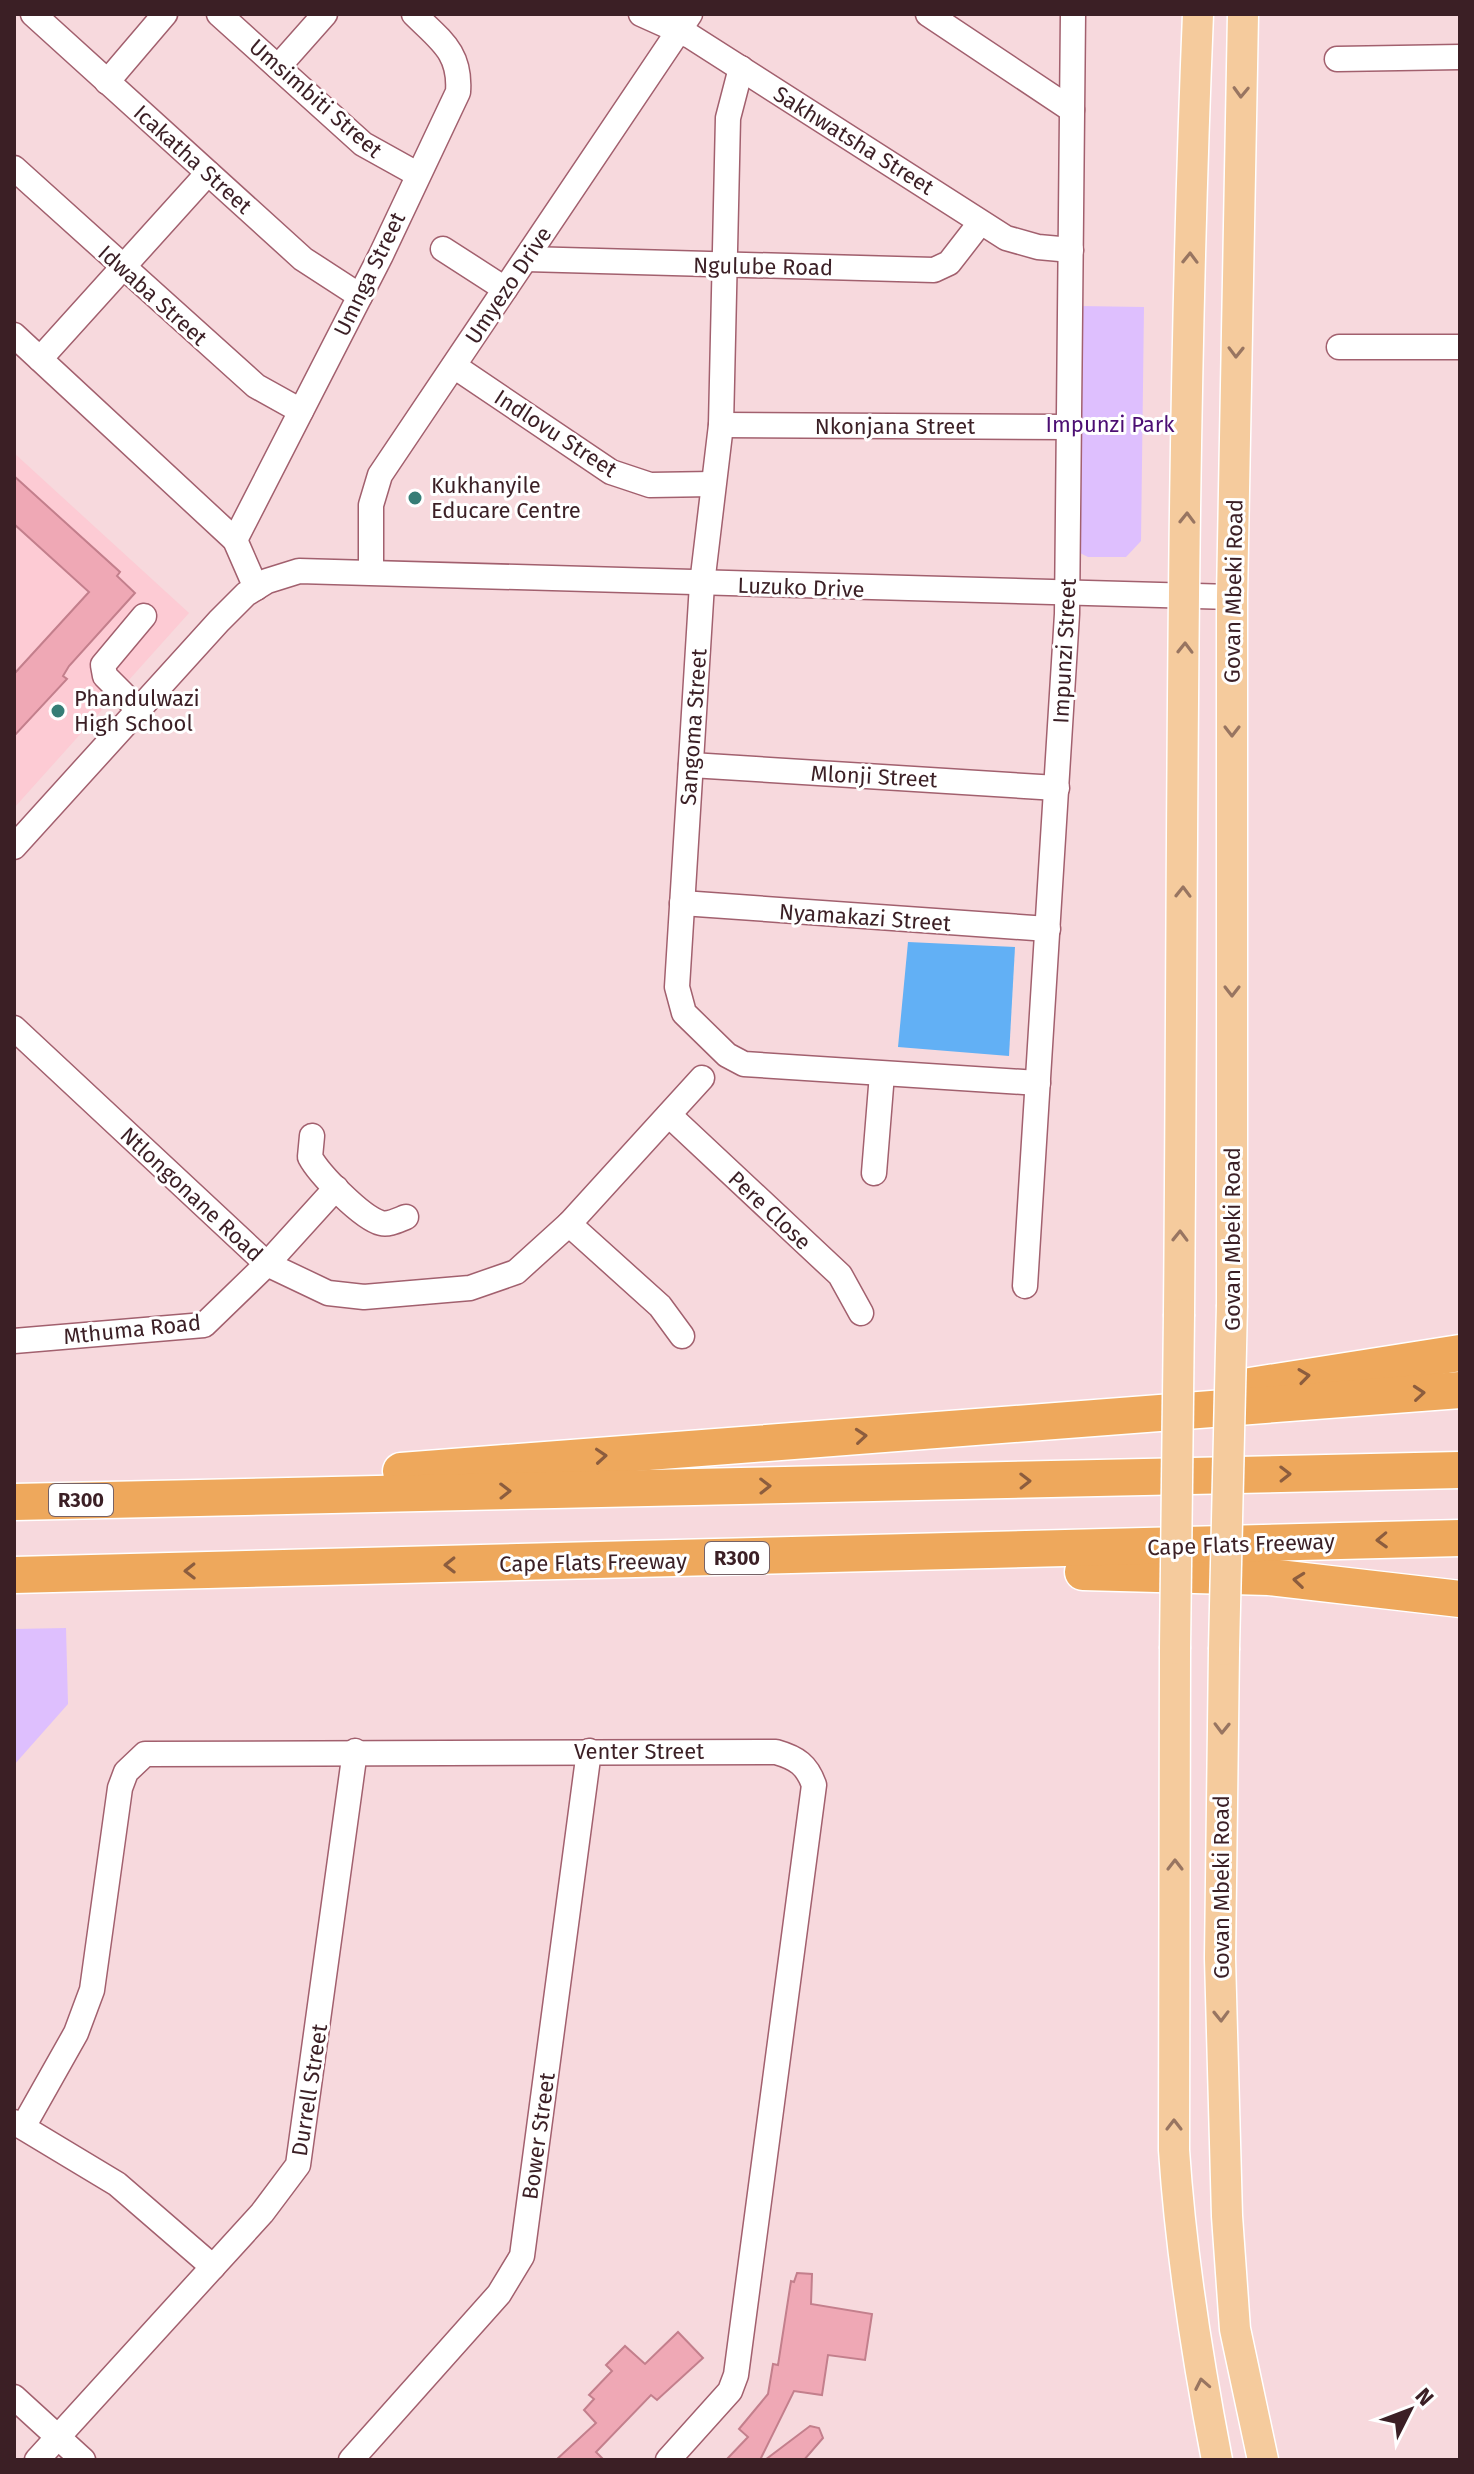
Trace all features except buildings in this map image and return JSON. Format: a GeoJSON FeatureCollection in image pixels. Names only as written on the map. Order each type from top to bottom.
{"type":"FeatureCollection","features":[{"type":"Feature","properties":{"kind":"highway"},"geometry":{"type":"LineString","coordinates":[[1118,1417],[1278,1380],[1460,1353]]}},
{"type":"Feature","properties":{"kind":"highway"},"geometry":{"type":"LineString","coordinates":[[147,1499],[375,1473],[1460,1390]]}},
{"type":"Feature","properties":{"kind":"highway","name":"R300"},"geometry":{"type":"LineString","coordinates":[[14,1502],[1460,1470]]}},
{"type":"Feature","properties":{"kind":"highway","name":"Cape Flats Freeway"},"geometry":{"type":"LineString","coordinates":[[14,1575],[1460,1538]]}},
{"type":"Feature","properties":{"kind":"highway"},"geometry":{"type":"LineString","coordinates":[[576,1562],[783,1575],[1105,1572],[1269,1577],[1460,1599]]}},
{"type":"Feature","properties":{"kind":"main road","name":"Govan Mbeki Road"},"geometry":{"type":"LineString","coordinates":[[1198,14],[1192,158],[1185,595],[1175,1649],[1174,2150],[1180,2230],[1195,2347],[1217,2460]]}},
{"type":"Feature","properties":{"kind":"main road","name":"Govan Mbeki Road"},"geometry":{"type":"LineString","coordinates":[[1243,14],[1232,597],[1232,1305],[1220,1958],[1227,2216],[1235,2329],[1263,2460]]}},
{"type":"Feature","properties":{"kind":"street"},"geometry":{"type":"LineString","coordinates":[[14,20],[19,14]]}},
{"type":"Feature","properties":{"kind":"street","name":"Icakatha Street"},"geometry":{"type":"LineString","coordinates":[[33,14],[303,259],[360,296]]}},
{"type":"Feature","properties":{"kind":"street"},"geometry":{"type":"LineString","coordinates":[[107,82],[165,14]]}},
{"type":"Feature","properties":{"kind":"street","name":"Umsimbiti Street"},"geometry":{"type":"LineString","coordinates":[[219,14],[363,144],[417,174]]}},
{"type":"Feature","properties":{"kind":"street"},"geometry":{"type":"LineString","coordinates":[[278,67],[325,14]]}},
{"type":"Feature","properties":{"kind":"street","name":"Umnga Street"},"geometry":{"type":"LineString","coordinates":[[235,540],[360,296],[458,92],[460,70],[451,52],[414,14]]}},
{"type":"Feature","properties":{"kind":"street","name":"Sakhwatsha Street"},"geometry":{"type":"LineString","coordinates":[[641,14],[685,22],[741,68],[931,187],[980,223],[1020,243],[1071,250]]}},
{"type":"Feature","properties":{"kind":"street"},"geometry":{"type":"LineString","coordinates":[[928,14],[1072,110]]}},
{"type":"Feature","properties":{"kind":"street","name":"Impunzi Street"},"geometry":{"type":"LineString","coordinates":[[1025,1286],[1067,594],[1073,14]]}},
{"type":"Feature","properties":{"kind":"street","name":"Umyezo Drive"},"geometry":{"type":"LineString","coordinates":[[371,570],[374,489],[685,22]]}},
{"type":"Feature","properties":{"kind":"street"},"geometry":{"type":"LineString","coordinates":[[1337,59],[1460,57]]}},
{"type":"Feature","properties":{"kind":"street","name":"Sangoma Street"},"geometry":{"type":"LineString","coordinates":[[741,68],[728,118],[721,425],[702,584],[682,903],[680,1003],[684,1013],[727,1055],[744,1064],[1038,1083]]}},
{"type":"Feature","properties":{"kind":"street","name":"Idwaba Street"},"geometry":{"type":"LineString","coordinates":[[14,168],[256,386],[301,411]]}},
{"type":"Feature","properties":{"kind":"street"},"geometry":{"type":"LineString","coordinates":[[40,359],[208,173]]}},
{"type":"Feature","properties":{"kind":"street","name":"Ngulube Road"},"geometry":{"type":"LineString","coordinates":[[526,259],[934,270],[949,263],[980,223]]}},
{"type":"Feature","properties":{"kind":"street"},"geometry":{"type":"LineString","coordinates":[[443,249],[505,289]]}},
{"type":"Feature","properties":{"kind":"street"},"geometry":{"type":"LineString","coordinates":[[14,335],[235,540],[256,588]]}},
{"type":"Feature","properties":{"kind":"street"},"geometry":{"type":"LineString","coordinates":[[1339,347],[1460,347]]}},
{"type":"Feature","properties":{"kind":"street","name":"Indlovu Street"},"geometry":{"type":"LineString","coordinates":[[454,366],[611,472],[650,485],[713,484]]}},
{"type":"Feature","properties":{"kind":"street","name":"Nkonjana Street"},"geometry":{"type":"LineString","coordinates":[[721,425],[1069,427]]}},
{"type":"Feature","properties":{"kind":"street","name":"Luzuko Drive"},"geometry":{"type":"LineString","coordinates":[[14,847],[219,621],[256,588],[283,573],[371,570],[702,584],[1232,597]]}},
{"type":"Feature","properties":{"kind":"street"},"geometry":{"type":"LineString","coordinates":[[139,710],[105,676],[103,665],[144,616]]}},
{"type":"Feature","properties":{"kind":"street","name":"Mlonji Street"},"geometry":{"type":"LineString","coordinates":[[691,765],[1057,788]]}},
{"type":"Feature","properties":{"kind":"street","name":"Nyamakazi Street"},"geometry":{"type":"LineString","coordinates":[[682,903],[1048,929]]}},
{"type":"Feature","properties":{"kind":"street","name":"Ntlongonane Road"},"geometry":{"type":"LineString","coordinates":[[14,1028],[267,1264],[328,1293],[364,1297],[470,1288],[516,1272],[569,1224],[702,1078]]}},
{"type":"Feature","properties":{"kind":"street"},"geometry":{"type":"LineString","coordinates":[[874,1173],[882,1074]]}},
{"type":"Feature","properties":{"kind":"street","name":"Pere Close"},"geometry":{"type":"LineString","coordinates":[[669,1115],[840,1275],[861,1313]]}},
{"type":"Feature","properties":{"kind":"street"},"geometry":{"type":"LineString","coordinates":[[312,1136],[310,1157],[336,1188],[372,1219],[389,1223],[406,1217]]}},
{"type":"Feature","properties":{"kind":"street","name":"Mthuma Road"},"geometry":{"type":"LineString","coordinates":[[14,1341],[204,1325],[267,1264],[336,1188]]}},
{"type":"Feature","properties":{"kind":"street"},"geometry":{"type":"LineString","coordinates":[[569,1224],[660,1306],[682,1336]]}},
{"type":"Feature","properties":{"kind":"street","name":"Venter Street"},"geometry":{"type":"LineString","coordinates":[[19,2124],[86,2013],[120,1788],[134,1762],[157,1751],[776,1752],[803,1764],[814,1785],[736,2375],[730,2391],[668,2460]]}},
{"type":"Feature","properties":{"kind":"street","name":"Durrell Street"},"geometry":{"type":"LineString","coordinates":[[37,2460],[290,2179],[302,2153],[355,1751]]}},
{"type":"Feature","properties":{"kind":"street","name":"Bower Street"},"geometry":{"type":"LineString","coordinates":[[351,2460],[499,2294],[522,2256],[589,1751]]}},
{"type":"Feature","properties":{"kind":"street"},"geometry":{"type":"LineString","coordinates":[[19,2124],[117,2184],[213,2267]]}},
{"type":"Feature","properties":{"kind":"street"},"geometry":{"type":"LineString","coordinates":[[14,2397],[83,2460]]}},
{"type":"Feature","properties":{"kind":"shaded area","name":"Phandulwazi High School"},"geometry":{"type":"Polygon","coordinates":[[[14,453],[189,613],[14,808],[14,453]]]}},
{"type":"Feature","properties":{"kind":"green space","name":"Impunzi Park"},"geometry":{"type":"Polygon","coordinates":[[[1080,306],[1144,307],[1141,541],[1126,557],[1088,557],[1076,551],[1080,306]]]}},
{"type":"Feature","properties":{"kind":"green space"},"geometry":{"type":"Polygon","coordinates":[[[66,1628],[68,1704],[14,1765],[14,1629],[66,1628]]]}},
{"type":"Feature","properties":{"kind":"water"},"geometry":{"type":"Polygon","coordinates":[[[908,942],[1015,947],[1009,1056],[898,1047],[908,942]]]}},
{"type":"Feature","properties":{"kind":"place","name":"Kukhanyile Educare Centre"},"geometry":{"type":"Point","coordinates":[415,498]}},
{"type":"Feature","properties":{"kind":"place","name":"Phandulwazi High School"},"geometry":{"type":"Point","coordinates":[58,711]}}]}
